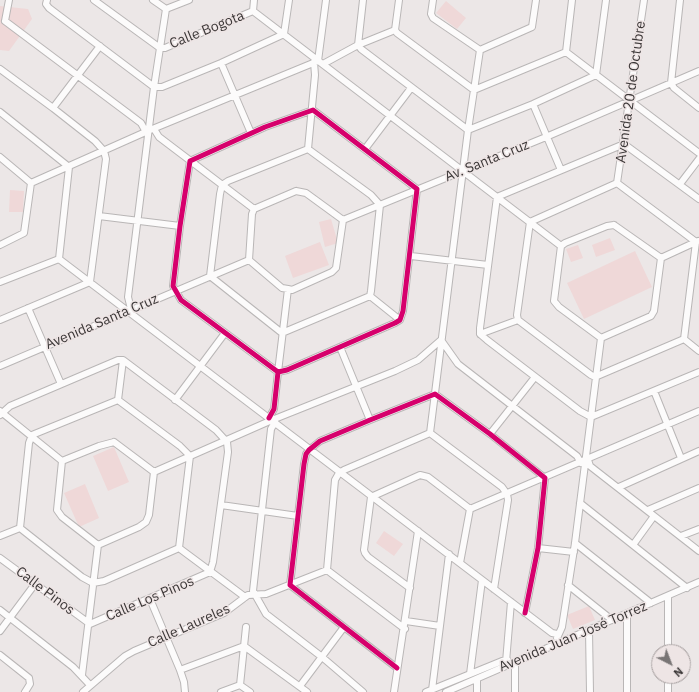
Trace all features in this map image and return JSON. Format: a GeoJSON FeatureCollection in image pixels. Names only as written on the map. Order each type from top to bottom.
{"type":"FeatureCollection","features":[{"type":"Feature","properties":{"kind":"street"},"geometry":{"type":"LineString","coordinates":[[9,0],[3,22],[78,75],[254,209]]}},
{"type":"Feature","properties":{"kind":"street"},"geometry":{"type":"LineString","coordinates":[[47,0],[46,4],[49,8],[154,88],[162,87],[222,63],[284,34]]}},
{"type":"Feature","properties":{"kind":"street","name":"Calle Bogota"},"geometry":{"type":"LineString","coordinates":[[94,0],[160,48],[165,48],[253,11],[254,0]]}},
{"type":"Feature","properties":{"kind":"street"},"geometry":{"type":"LineString","coordinates":[[153,0],[166,9]]}},
{"type":"Feature","properties":{"kind":"street"},"geometry":{"type":"LineString","coordinates":[[166,9],[189,0]]}},
{"type":"Feature","properties":{"kind":"street"},"geometry":{"type":"LineString","coordinates":[[284,34],[289,0]]}},
{"type":"Feature","properties":{"kind":"street"},"geometry":{"type":"LineString","coordinates":[[308,149],[313,110],[315,75],[326,0]]}},
{"type":"Feature","properties":{"kind":"street"},"geometry":{"type":"LineString","coordinates":[[363,0],[358,45],[361,50],[468,130]]}},
{"type":"Feature","properties":{"kind":"street"},"geometry":{"type":"LineString","coordinates":[[399,0],[395,30],[397,33],[474,90]]}},
{"type":"Feature","properties":{"kind":"street"},"geometry":{"type":"LineString","coordinates":[[433,0],[431,14],[433,18],[476,49],[480,50],[532,27],[536,0]]}},
{"type":"Feature","properties":{"kind":"street"},"geometry":{"type":"LineString","coordinates":[[566,52],[572,0]]}},
{"type":"Feature","properties":{"kind":"street"},"geometry":{"type":"LineString","coordinates":[[596,75],[606,0]]}},
{"type":"Feature","properties":{"kind":"street","name":"Avenida 20 de Octubre"},"geometry":{"type":"LineString","coordinates":[[617,183],[624,144],[644,0]]}},
{"type":"Feature","properties":{"kind":"street"},"geometry":{"type":"LineString","coordinates":[[680,0],[671,83],[674,88],[699,108]]}},
{"type":"Feature","properties":{"kind":"street"},"geometry":{"type":"LineString","coordinates":[[129,310],[128,297],[150,130],[154,88],[166,9]]}},
{"type":"Feature","properties":{"kind":"street"},"geometry":{"type":"LineString","coordinates":[[253,11],[462,172],[561,246]]}},
{"type":"Feature","properties":{"kind":"street"},"geometry":{"type":"LineString","coordinates":[[32,183],[150,130],[395,30]]}},
{"type":"Feature","properties":{"kind":"street"},"geometry":{"type":"LineString","coordinates":[[53,108],[100,46]]}},
{"type":"Feature","properties":{"kind":"street"},"geometry":{"type":"LineString","coordinates":[[430,432],[462,172],[480,50]]}},
{"type":"Feature","properties":{"kind":"street"},"geometry":{"type":"LineString","coordinates":[[474,90],[566,52]]}},
{"type":"Feature","properties":{"kind":"street"},"geometry":{"type":"LineString","coordinates":[[566,52],[699,153]]}},
{"type":"Feature","properties":{"kind":"street"},"geometry":{"type":"LineString","coordinates":[[222,63],[251,133]]}},
{"type":"Feature","properties":{"kind":"street"},"geometry":{"type":"LineString","coordinates":[[0,69],[53,108],[104,151],[106,159],[90,282]]}},
{"type":"Feature","properties":{"kind":"street","name":"Av. Santa Cruz"},"geometry":{"type":"LineString","coordinates":[[343,220],[462,172],[699,72]]}},
{"type":"Feature","properties":{"kind":"street"},"geometry":{"type":"LineString","coordinates":[[468,130],[533,104],[596,75]]}},
{"type":"Feature","properties":{"kind":"street"},"geometry":{"type":"LineString","coordinates":[[366,149],[411,88]]}},
{"type":"Feature","properties":{"kind":"street"},"geometry":{"type":"LineString","coordinates":[[533,104],[561,170]]}},
{"type":"Feature","properties":{"kind":"street"},"geometry":{"type":"LineString","coordinates":[[190,161],[251,133],[313,110]]}},
{"type":"Feature","properties":{"kind":"street"},"geometry":{"type":"LineString","coordinates":[[313,110],[417,189],[411,256],[400,320]]}},
{"type":"Feature","properties":{"kind":"street"},"geometry":{"type":"LineString","coordinates":[[0,112],[69,167]]}},
{"type":"Feature","properties":{"kind":"street"},"geometry":{"type":"LineString","coordinates":[[497,197],[624,144],[699,199]]}},
{"type":"Feature","properties":{"kind":"street"},"geometry":{"type":"LineString","coordinates":[[282,333],[210,276],[220,194],[222,185],[235,178],[308,149]]}},
{"type":"Feature","properties":{"kind":"street"},"geometry":{"type":"LineString","coordinates":[[308,149],[371,195],[380,205],[370,296]]}},
{"type":"Feature","properties":{"kind":"street"},"geometry":{"type":"LineString","coordinates":[[0,157],[32,183]]}},
{"type":"Feature","properties":{"kind":"street"},"geometry":{"type":"LineString","coordinates":[[680,184],[699,159]]}},
{"type":"Feature","properties":{"kind":"street"},"geometry":{"type":"LineString","coordinates":[[190,161],[173,279],[176,291],[181,300],[278,372],[288,370],[400,320]]}},
{"type":"Feature","properties":{"kind":"street"},"geometry":{"type":"LineString","coordinates":[[58,259],[69,167]]}},
{"type":"Feature","properties":{"kind":"street"},"geometry":{"type":"LineString","coordinates":[[0,245],[22,236],[24,233],[32,183]]}},
{"type":"Feature","properties":{"kind":"street"},"geometry":{"type":"LineString","coordinates":[[530,222],[617,183],[697,242]]}},
{"type":"Feature","properties":{"kind":"street"},"geometry":{"type":"LineString","coordinates":[[301,191],[343,220],[336,268],[332,272],[292,290],[282,288],[249,260],[252,214],[254,209],[301,191]]}},
{"type":"Feature","properties":{"kind":"street"},"geometry":{"type":"LineString","coordinates":[[480,334],[497,197]]}},
{"type":"Feature","properties":{"kind":"street"},"geometry":{"type":"LineString","coordinates":[[99,216],[180,226]]}},
{"type":"Feature","properties":{"kind":"street"},"geometry":{"type":"LineString","coordinates":[[530,222],[517,315],[518,320],[590,375],[595,376],[684,339]]}},
{"type":"Feature","properties":{"kind":"street"},"geometry":{"type":"LineString","coordinates":[[601,338],[559,307],[554,301],[561,246],[600,229],[614,225],[661,258]]}},
{"type":"Feature","properties":{"kind":"street"},"geometry":{"type":"LineString","coordinates":[[661,258],[697,242]]}},
{"type":"Feature","properties":{"kind":"street"},"geometry":{"type":"LineString","coordinates":[[684,339],[697,242]]}},
{"type":"Feature","properties":{"kind":"street"},"geometry":{"type":"LineString","coordinates":[[411,256],[488,265]]}},
{"type":"Feature","properties":{"kind":"street"},"geometry":{"type":"LineString","coordinates":[[601,338],[651,316],[654,312],[661,258]]}},
{"type":"Feature","properties":{"kind":"street"},"geometry":{"type":"LineString","coordinates":[[58,259],[129,310],[339,473],[449,554],[525,613],[552,633],[557,634]]}},
{"type":"Feature","properties":{"kind":"street"},"geometry":{"type":"LineString","coordinates":[[0,282],[58,259]]}},
{"type":"Feature","properties":{"kind":"street","name":"Avenida Santa Cruz"},"geometry":{"type":"LineString","coordinates":[[0,366],[249,260]]}},
{"type":"Feature","properties":{"kind":"street"},"geometry":{"type":"LineString","coordinates":[[0,320],[90,282]]}},
{"type":"Feature","properties":{"kind":"street"},"geometry":{"type":"LineString","coordinates":[[288,289],[252,584],[254,594],[266,614],[322,657],[363,692]]}},
{"type":"Feature","properties":{"kind":"street"},"geometry":{"type":"LineString","coordinates":[[370,296],[400,320]]}},
{"type":"Feature","properties":{"kind":"street"},"geometry":{"type":"LineString","coordinates":[[282,333],[370,296]]}},
{"type":"Feature","properties":{"kind":"street"},"geometry":{"type":"LineString","coordinates":[[28,308],[61,384]]}},
{"type":"Feature","properties":{"kind":"street"},"geometry":{"type":"LineString","coordinates":[[480,334],[518,320]]}},
{"type":"Feature","properties":{"kind":"street"},"geometry":{"type":"LineString","coordinates":[[175,400],[225,333]]}},
{"type":"Feature","properties":{"kind":"street"},"geometry":{"type":"LineString","coordinates":[[480,334],[580,411],[591,417]]}},
{"type":"Feature","properties":{"kind":"street"},"geometry":{"type":"LineString","coordinates":[[559,644],[557,634],[562,627],[574,552],[584,461],[601,338]]}},
{"type":"Feature","properties":{"kind":"street"},"geometry":{"type":"LineString","coordinates":[[684,339],[699,350]]}},
{"type":"Feature","properties":{"kind":"street"},"geometry":{"type":"LineString","coordinates":[[154,472],[227,442],[272,420],[418,360],[441,340]]}},
{"type":"Feature","properties":{"kind":"street"},"geometry":{"type":"LineString","coordinates":[[441,340],[458,364],[619,487],[699,551]]}},
{"type":"Feature","properties":{"kind":"street"},"geometry":{"type":"LineString","coordinates":[[340,346],[370,420]]}},
{"type":"Feature","properties":{"kind":"street"},"geometry":{"type":"LineString","coordinates":[[62,461],[32,436],[0,413],[10,406],[61,384],[118,360],[123,360],[216,430],[227,442],[228,452],[214,562],[210,572]]}},
{"type":"Feature","properties":{"kind":"street"},"geometry":{"type":"LineString","coordinates":[[118,400],[123,360]]}},
{"type":"Feature","properties":{"kind":"street"},"geometry":{"type":"LineString","coordinates":[[591,417],[699,372]]}},
{"type":"Feature","properties":{"kind":"street"},"geometry":{"type":"LineString","coordinates":[[490,434],[535,377]]}},
{"type":"Feature","properties":{"kind":"street"},"geometry":{"type":"LineString","coordinates":[[654,392],[681,458]]}},
{"type":"Feature","properties":{"kind":"street"},"geometry":{"type":"LineString","coordinates":[[397,668],[290,585],[304,464],[309,450],[320,441],[435,394]]}},
{"type":"Feature","properties":{"kind":"street"},"geometry":{"type":"LineString","coordinates":[[435,394],[490,434],[545,478]]}},
{"type":"Feature","properties":{"kind":"street"},"geometry":{"type":"LineString","coordinates":[[32,436],[118,400]]}},
{"type":"Feature","properties":{"kind":"street"},"geometry":{"type":"LineString","coordinates":[[118,400],[180,446],[190,456]]}},
{"type":"Feature","properties":{"kind":"street"},"geometry":{"type":"LineString","coordinates":[[470,509],[699,411]]}},
{"type":"Feature","properties":{"kind":"street"},"geometry":{"type":"LineString","coordinates":[[405,629],[328,570],[335,480],[339,473],[430,432]]}},
{"type":"Feature","properties":{"kind":"street"},"geometry":{"type":"LineString","coordinates":[[430,432],[502,487],[507,494],[508,500],[494,589]]}},
{"type":"Feature","properties":{"kind":"street"},"geometry":{"type":"LineString","coordinates":[[20,528],[32,436]]}},
{"type":"Feature","properties":{"kind":"street"},"geometry":{"type":"LineString","coordinates":[[62,461],[99,446],[114,442],[154,472]]}},
{"type":"Feature","properties":{"kind":"street"},"geometry":{"type":"LineString","coordinates":[[619,487],[699,451]]}},
{"type":"Feature","properties":{"kind":"street"},"geometry":{"type":"LineString","coordinates":[[179,548],[190,456]]}},
{"type":"Feature","properties":{"kind":"street"},"geometry":{"type":"LineString","coordinates":[[62,461],[57,510],[62,517],[98,545]]}},
{"type":"Feature","properties":{"kind":"street"},"geometry":{"type":"LineString","coordinates":[[98,545],[146,522],[154,472]]}},
{"type":"Feature","properties":{"kind":"street"},"geometry":{"type":"LineString","coordinates":[[371,497],[420,475],[425,475],[470,509]]}},
{"type":"Feature","properties":{"kind":"street"},"geometry":{"type":"LineString","coordinates":[[525,613],[538,548],[545,478]]}},
{"type":"Feature","properties":{"kind":"street"},"geometry":{"type":"LineString","coordinates":[[648,510],[699,488]]}},
{"type":"Feature","properties":{"kind":"street"},"geometry":{"type":"LineString","coordinates":[[371,497],[364,550],[365,553],[368,557],[410,588]]}},
{"type":"Feature","properties":{"kind":"street"},"geometry":{"type":"LineString","coordinates":[[580,503],[687,588]]}},
{"type":"Feature","properties":{"kind":"street"},"geometry":{"type":"LineString","coordinates":[[221,505],[298,516]]}},
{"type":"Feature","properties":{"kind":"street"},"geometry":{"type":"LineString","coordinates":[[460,563],[470,509]]}},
{"type":"Feature","properties":{"kind":"street"},"geometry":{"type":"LineString","coordinates":[[633,545],[654,516]]}},
{"type":"Feature","properties":{"kind":"street"},"geometry":{"type":"LineString","coordinates":[[0,536],[20,528]]}},
{"type":"Feature","properties":{"kind":"street"},"geometry":{"type":"LineString","coordinates":[[20,528],[82,577],[93,583],[104,580],[179,548]]}},
{"type":"Feature","properties":{"kind":"street"},"geometry":{"type":"LineString","coordinates":[[681,536],[699,529]]}},
{"type":"Feature","properties":{"kind":"street"},"geometry":{"type":"LineString","coordinates":[[394,692],[405,629],[418,531]]}},
{"type":"Feature","properties":{"kind":"street"},"geometry":{"type":"LineString","coordinates":[[575,543],[650,603]]}},
{"type":"Feature","properties":{"kind":"street"},"geometry":{"type":"LineString","coordinates":[[82,675],[90,624],[98,545]]}},
{"type":"Feature","properties":{"kind":"street"},"geometry":{"type":"LineString","coordinates":[[179,548],[245,597]]}},
{"type":"Feature","properties":{"kind":"street"},"geometry":{"type":"LineString","coordinates":[[538,548],[574,552]]}},
{"type":"Feature","properties":{"kind":"street"},"geometry":{"type":"LineString","coordinates":[[429,691],[440,626],[449,554]]}},
{"type":"Feature","properties":{"kind":"street","name":"Calle Pinos"},"geometry":{"type":"LineString","coordinates":[[0,558],[90,624]]}},
{"type":"Feature","properties":{"kind":"street","name":"Calle Laureles"},"geometry":{"type":"LineString","coordinates":[[83,692],[125,656],[224,613],[245,597],[254,594],[266,594],[328,570]]}},
{"type":"Feature","properties":{"kind":"street","name":"Calle Los Pinos"},"geometry":{"type":"LineString","coordinates":[[90,624],[210,572]]}},
{"type":"Feature","properties":{"kind":"street"},"geometry":{"type":"LineString","coordinates":[[470,674],[482,580]]}},
{"type":"Feature","properties":{"kind":"street","name":"Avenida Juan José Torrez"},"geometry":{"type":"LineString","coordinates":[[446,692],[699,582]]}},
{"type":"Feature","properties":{"kind":"street"},"geometry":{"type":"LineString","coordinates":[[0,631],[35,584]]}},
{"type":"Feature","properties":{"kind":"street"},"geometry":{"type":"LineString","coordinates":[[568,585],[612,620]]}},
{"type":"Feature","properties":{"kind":"street"},"geometry":{"type":"LineString","coordinates":[[668,596],[668,644]]}},
{"type":"Feature","properties":{"kind":"street"},"geometry":{"type":"LineString","coordinates":[[150,599],[180,670],[184,682],[185,692],[182,692]]}},
{"type":"Feature","properties":{"kind":"street"},"geometry":{"type":"LineString","coordinates":[[506,666],[511,602]]}},
{"type":"Feature","properties":{"kind":"street"},"geometry":{"type":"LineString","coordinates":[[0,610],[82,675],[90,685]]}},
{"type":"Feature","properties":{"kind":"street"},"geometry":{"type":"LineString","coordinates":[[627,614],[627,692]]}},
{"type":"Feature","properties":{"kind":"street"},"geometry":{"type":"LineString","coordinates":[[406,621],[440,626]]}},
{"type":"Feature","properties":{"kind":"street"},"geometry":{"type":"LineString","coordinates":[[240,685],[246,627]]}},
{"type":"Feature","properties":{"kind":"street"},"geometry":{"type":"LineString","coordinates":[[300,686],[344,627]]}},
{"type":"Feature","properties":{"kind":"street"},"geometry":{"type":"LineString","coordinates":[[590,630],[590,692]]}},
{"type":"Feature","properties":{"kind":"street"},"geometry":{"type":"LineString","coordinates":[[180,670],[244,646]]}},
{"type":"Feature","properties":{"kind":"street"},"geometry":{"type":"LineString","coordinates":[[244,646],[307,692]]}},
{"type":"Feature","properties":{"kind":"street"},"geometry":{"type":"LineString","coordinates":[[0,655],[29,678],[30,681],[25,692]]}},
{"type":"Feature","properties":{"kind":"street"},"geometry":{"type":"LineString","coordinates":[[429,691],[507,659]]}},
{"type":"Feature","properties":{"kind":"street"},"geometry":{"type":"LineString","coordinates":[[515,662],[515,692]]}},
{"type":"Feature","properties":{"kind":"street"},"geometry":{"type":"LineString","coordinates":[[477,679],[477,692]]}},
{"type":"Feature","properties":{"kind":"street"},"geometry":{"type":"LineString","coordinates":[[221,692],[240,685]]}},
{"type":"Feature","properties":{"kind":"street"},"geometry":{"type":"LineString","coordinates":[[240,685],[250,692]]}},
{"type":"Feature","properties":{"kind":"shaded area"},"geometry":{"type":"Polygon","coordinates":[[[446,1],[466,18],[457,29],[436,13],[446,1]]]}},
{"type":"Feature","properties":{"kind":"shaded area"},"geometry":{"type":"Polygon","coordinates":[[[0,6],[28,9],[32,19],[9,51],[0,50],[0,6]]]}},
{"type":"Feature","properties":{"kind":"shaded area"},"geometry":{"type":"Polygon","coordinates":[[[10,190],[24,191],[23,212],[9,212],[10,190]]]}},
{"type":"Feature","properties":{"kind":"shaded area"},"geometry":{"type":"Polygon","coordinates":[[[331,219],[338,243],[325,247],[319,222],[331,219]]]}},
{"type":"Feature","properties":{"kind":"shaded area"},"geometry":{"type":"Polygon","coordinates":[[[610,238],[615,250],[596,257],[592,245],[610,238]]]}},
{"type":"Feature","properties":{"kind":"shaded area"},"geometry":{"type":"Polygon","coordinates":[[[320,242],[329,265],[293,278],[285,256],[320,242]]]}},
{"type":"Feature","properties":{"kind":"shaded area"},"geometry":{"type":"Polygon","coordinates":[[[578,245],[583,258],[571,262],[566,249],[578,245]]]}},
{"type":"Feature","properties":{"kind":"shaded area"},"geometry":{"type":"Polygon","coordinates":[[[635,251],[652,287],[584,319],[567,283],[635,251]]]}},
{"type":"Feature","properties":{"kind":"shaded area"},"geometry":{"type":"Polygon","coordinates":[[[114,447],[129,482],[108,491],[93,456],[114,447]]]}},
{"type":"Feature","properties":{"kind":"shaded area"},"geometry":{"type":"Polygon","coordinates":[[[85,484],[99,518],[79,527],[64,493],[85,484]]]}},
{"type":"Feature","properties":{"kind":"shaded area"},"geometry":{"type":"Polygon","coordinates":[[[384,531],[403,544],[394,556],[376,543],[384,531]]]}},
{"type":"Feature","properties":{"kind":"shaded area"},"geometry":{"type":"Polygon","coordinates":[[[589,606],[595,620],[573,629],[567,615],[589,606]]]}},
{"type":"Feature","properties":{"kind":"cycle path"},"geometry":{"type":"LineString","coordinates":[[269,418],[274,409],[278,372],[287,370],[395,323],[400,320],[403,311],[417,189],[313,110],[265,127],[190,161],[180,226],[173,286],[181,300],[278,372]]}},
{"type":"Feature","properties":{"kind":"cycle path"},"geometry":{"type":"LineString","coordinates":[[397,668],[290,585],[306,454],[320,441],[435,394],[490,434],[545,478],[538,548],[525,613]]}}]}
